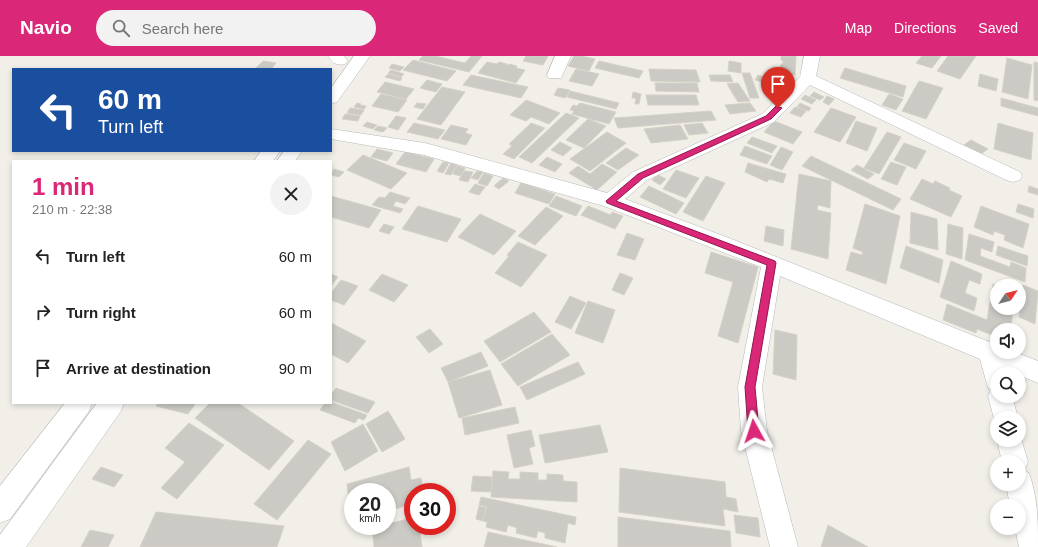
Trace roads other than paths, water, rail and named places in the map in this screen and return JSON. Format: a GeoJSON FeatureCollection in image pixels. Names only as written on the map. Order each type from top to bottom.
{"type":"FeatureCollection","features":[{"type":"Feature","properties":{"kind":"street"},"geometry":{"type":"LineString","coordinates":[[332,98],[362,56]]}},
{"type":"Feature","properties":{"kind":"street"},"geometry":{"type":"LineString","coordinates":[[555,75],[563,56]]}},
{"type":"Feature","properties":{"kind":"street"},"geometry":{"type":"LineString","coordinates":[[610,201],[640,176],[768,118],[808,78],[812,56]]}},
{"type":"Feature","properties":{"kind":"street"},"geometry":{"type":"LineString","coordinates":[[332,71],[340,58]]}},
{"type":"Feature","properties":{"kind":"street"},"geometry":{"type":"LineString","coordinates":[[808,78],[1014,176]]}},
{"type":"Feature","properties":{"kind":"street"},"geometry":{"type":"LineString","coordinates":[[332,134],[425,149],[610,201],[772,263],[990,353]]}},
{"type":"Feature","properties":{"kind":"street"},"geometry":{"type":"LineString","coordinates":[[264,160],[270,152]]}},
{"type":"Feature","properties":{"kind":"street"},"geometry":{"type":"LineString","coordinates":[[287,160],[293,152]]}},
{"type":"Feature","properties":{"kind":"street"},"geometry":{"type":"LineString","coordinates":[[772,263],[750,387],[754,431],[784,547]]}},
{"type":"Feature","properties":{"kind":"street"},"geometry":{"type":"LineString","coordinates":[[1005,359],[1038,372]]}},
{"type":"Feature","properties":{"kind":"street"},"geometry":{"type":"LineString","coordinates":[[0,509],[79,404]]}},
{"type":"Feature","properties":{"kind":"street"},"geometry":{"type":"LineString","coordinates":[[9,547],[111,404]]}},
{"type":"Feature","properties":{"kind":"street"},"geometry":{"type":"LineString","coordinates":[[1021,491],[1033,547]]}}]}
